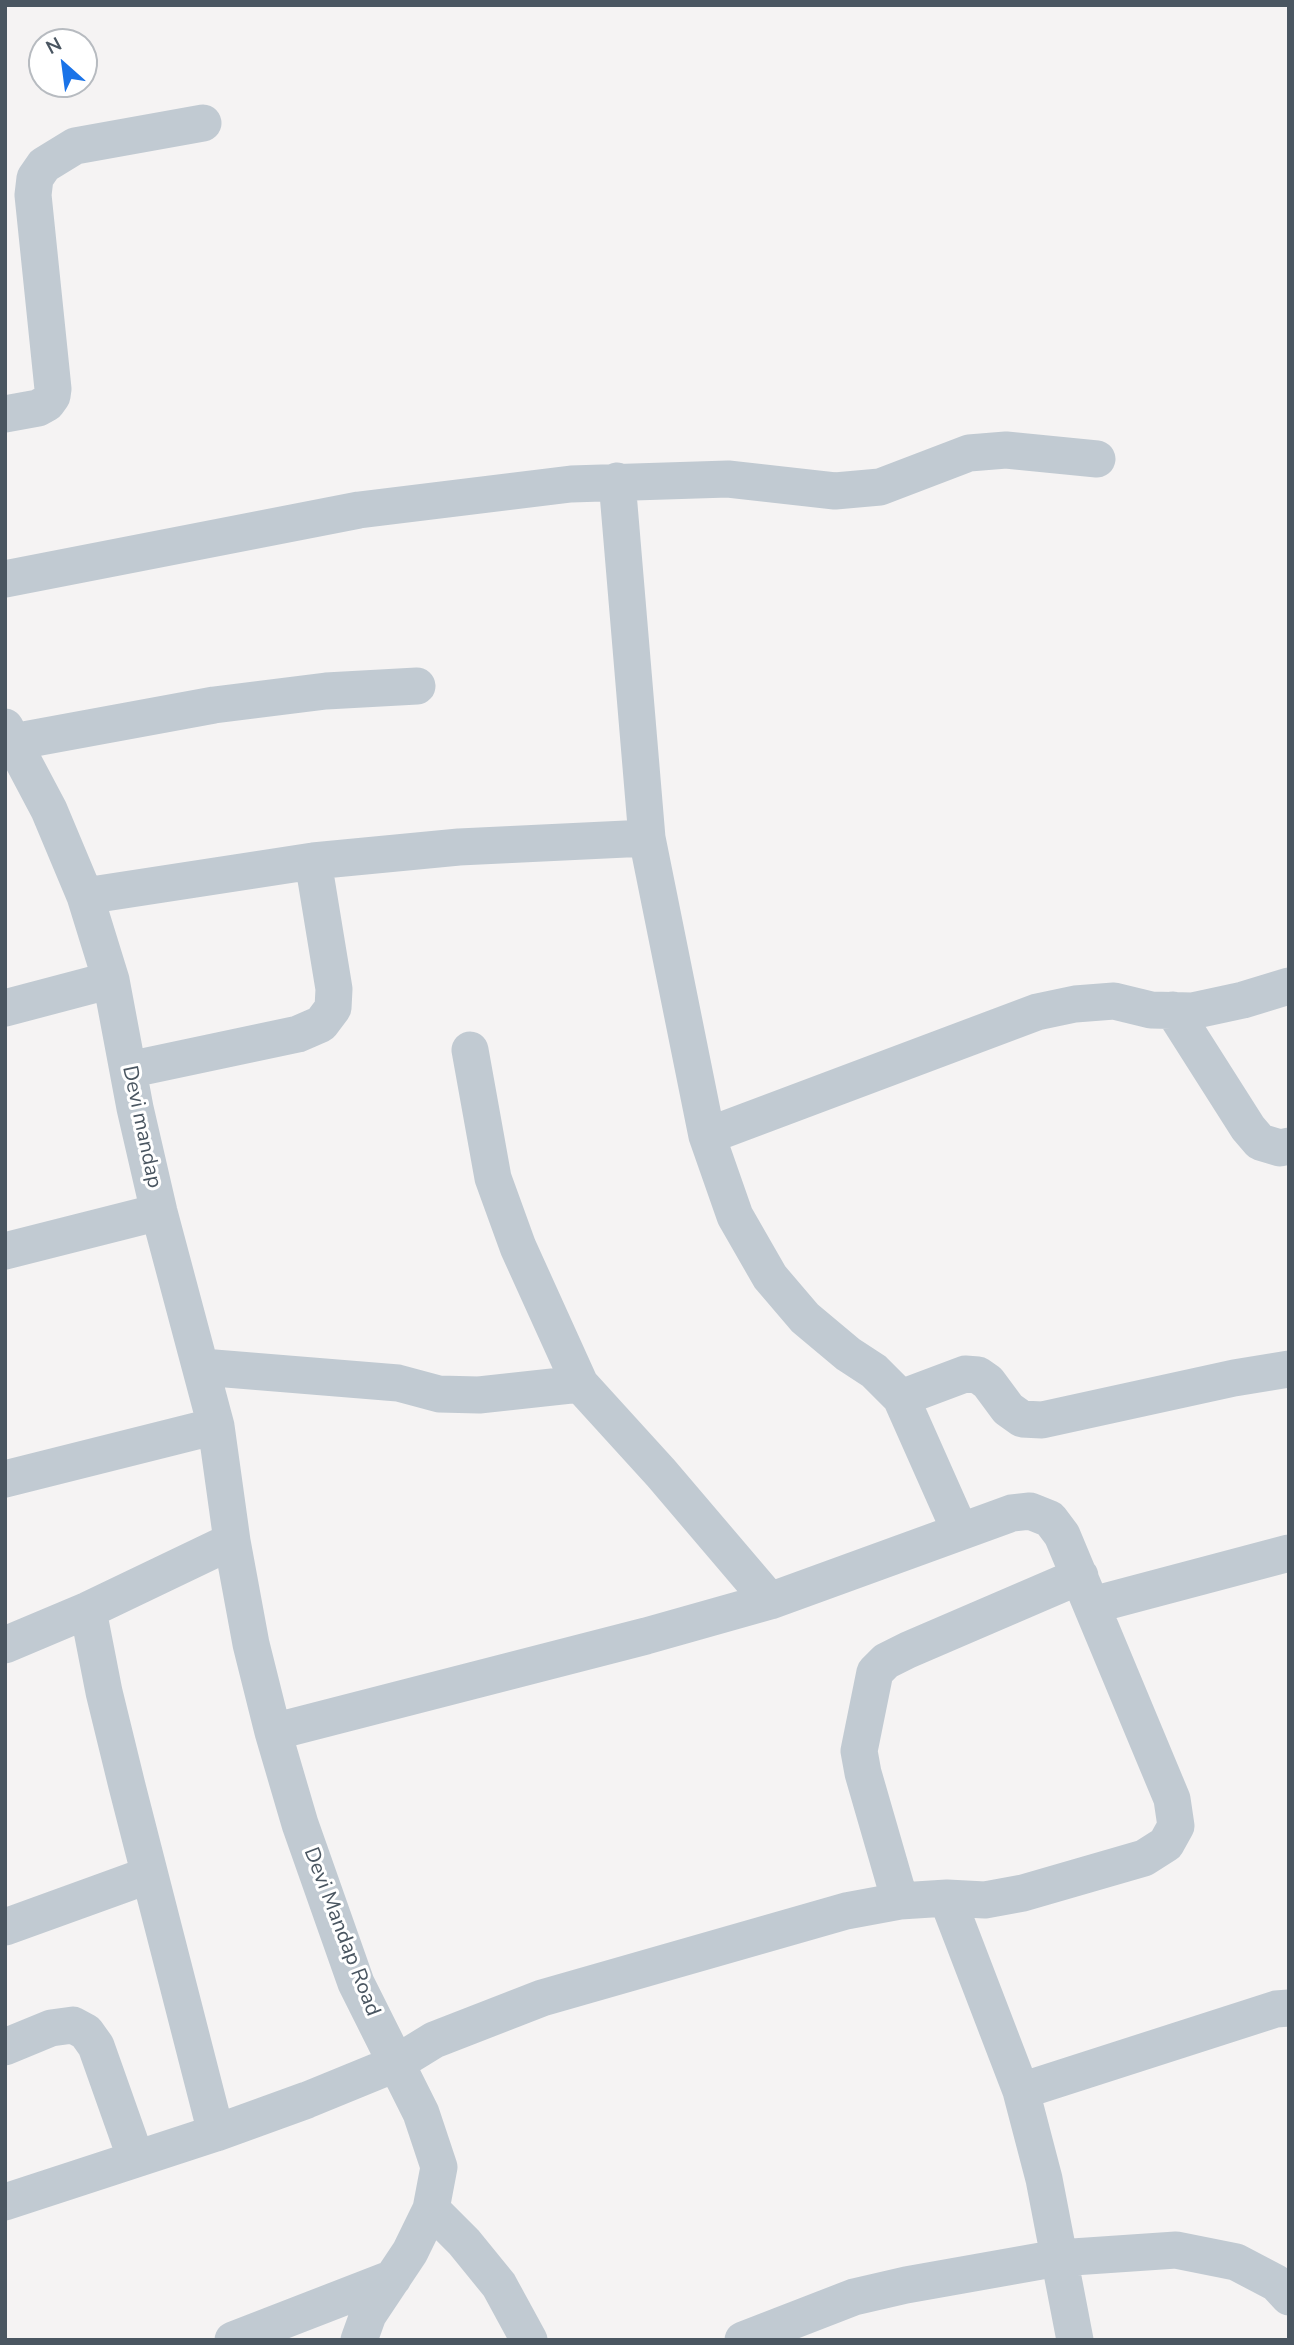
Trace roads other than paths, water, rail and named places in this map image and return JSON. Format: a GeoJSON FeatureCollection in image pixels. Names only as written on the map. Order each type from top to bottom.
{"type":"FeatureCollection","features":[{"type":"Feature","properties":{"kind":"street"},"geometry":{"type":"LineString","coordinates":[[5,414],[38,408],[47,403],[53,389],[33,195],[35,178],[39,172],[44,165],[75,146],[203,123]]}},
{"type":"Feature","properties":{"kind":"street"},"geometry":{"type":"LineString","coordinates":[[5,579],[359,510],[571,484],[728,479],[835,491],[880,487],[969,453],[1006,450],[1097,459]]}},
{"type":"Feature","properties":{"kind":"street"},"geometry":{"type":"LineString","coordinates":[[617,481],[647,838],[707,1136],[735,1216],[770,1277],[805,1318],[848,1354],[874,1371],[901,1398],[960,1531]]}},
{"type":"Feature","properties":{"kind":"street"},"geometry":{"type":"LineString","coordinates":[[13,752],[214,705],[326,691],[417,686]]}},
{"type":"Feature","properties":{"kind":"street","name":"Devi mandap"},"geometry":{"type":"LineString","coordinates":[[13,752],[49,810],[85,896],[111,980],[159,1212],[216,1426],[232,1541]]}},
{"type":"Feature","properties":{"kind":"street"},"geometry":{"type":"LineString","coordinates":[[85,896],[313,861],[459,847],[647,838]]}},
{"type":"Feature","properties":{"kind":"street"},"geometry":{"type":"LineString","coordinates":[[128,1070],[298,1034],[321,1024],[333,1008],[334,989],[313,861]]}},
{"type":"Feature","properties":{"kind":"street"},"geometry":{"type":"LineString","coordinates":[[5,1008],[111,980]]}},
{"type":"Feature","properties":{"kind":"street"},"geometry":{"type":"LineString","coordinates":[[707,1136],[1037,1012],[1075,1003],[1114,1001],[1151,1010],[1192,1011],[1289,986]]}},
{"type":"Feature","properties":{"kind":"street"},"geometry":{"type":"LineString","coordinates":[[1173,1010],[1248,1128],[1260,1142],[1280,1148],[1289,1146]]}},
{"type":"Feature","properties":{"kind":"street"},"geometry":{"type":"LineString","coordinates":[[470,1050],[493,1178],[517,1247],[580,1384],[661,1473],[770,1601]]}},
{"type":"Feature","properties":{"kind":"street"},"geometry":{"type":"LineString","coordinates":[[5,1251],[159,1212]]}},
{"type":"Feature","properties":{"kind":"street"},"geometry":{"type":"LineString","coordinates":[[202,1367],[398,1383],[439,1394],[479,1395],[580,1384]]}},
{"type":"Feature","properties":{"kind":"street"},"geometry":{"type":"LineString","coordinates":[[901,1398],[965,1374],[978,1375],[988,1382],[1008,1409],[1022,1419],[1042,1420],[1289,1369]]}},
{"type":"Feature","properties":{"kind":"street"},"geometry":{"type":"LineString","coordinates":[[5,1479],[216,1426]]}},
{"type":"Feature","properties":{"kind":"street"},"geometry":{"type":"LineString","coordinates":[[5,2202],[216,2133],[307,2100],[395,2064],[434,2040],[542,1998],[846,1911],[900,1901],[947,1898],[985,1900],[1023,1893],[1144,1858],[1166,1844],[1176,1826],[1172,1799],[1062,1535],[1050,1519],[1030,1511],[1012,1513],[960,1531],[770,1601],[646,1636],[273,1732]]}},
{"type":"Feature","properties":{"kind":"street"},"geometry":{"type":"LineString","coordinates":[[5,1645],[88,1610],[232,1541]]}},
{"type":"Feature","properties":{"kind":"street","name":"Devi Mandap Road"},"geometry":{"type":"LineString","coordinates":[[232,1541],[251,1644],[300,1824],[356,1983],[421,2113],[439,2167],[431,2209],[410,2252],[368,2315],[359,2340]]}},
{"type":"Feature","properties":{"kind":"street"},"geometry":{"type":"LineString","coordinates":[[900,1901],[859,1751],[875,1672],[886,1661],[908,1650],[1087,1590],[1289,1553]]}},
{"type":"Feature","properties":{"kind":"street"},"geometry":{"type":"LineString","coordinates":[[88,1610],[104,1692],[216,2133]]}},
{"type":"Feature","properties":{"kind":"street"},"geometry":{"type":"LineString","coordinates":[[5,1927],[149,1875]]}},
{"type":"Feature","properties":{"kind":"street"},"geometry":{"type":"LineString","coordinates":[[947,1898],[1021,2091],[1044,2179],[1075,2340]]}},
{"type":"Feature","properties":{"kind":"street"},"geometry":{"type":"LineString","coordinates":[[1021,2091],[1276,2009],[1289,2008]]}},
{"type":"Feature","properties":{"kind":"street"},"geometry":{"type":"LineString","coordinates":[[5,2047],[51,2028],[73,2025],[86,2032],[96,2046],[136,2159]]}},
{"type":"Feature","properties":{"kind":"street"},"geometry":{"type":"LineString","coordinates":[[431,2209],[464,2242],[499,2285],[529,2340]]}},
{"type":"Feature","properties":{"kind":"street"},"geometry":{"type":"LineString","coordinates":[[743,2340],[854,2297],[1058,2258],[1176,2250],[1236,2262],[1276,2283],[1289,2297]]}},
{"type":"Feature","properties":{"kind":"street"},"geometry":{"type":"LineString","coordinates":[[233,2340],[393,2278]]}}]}
